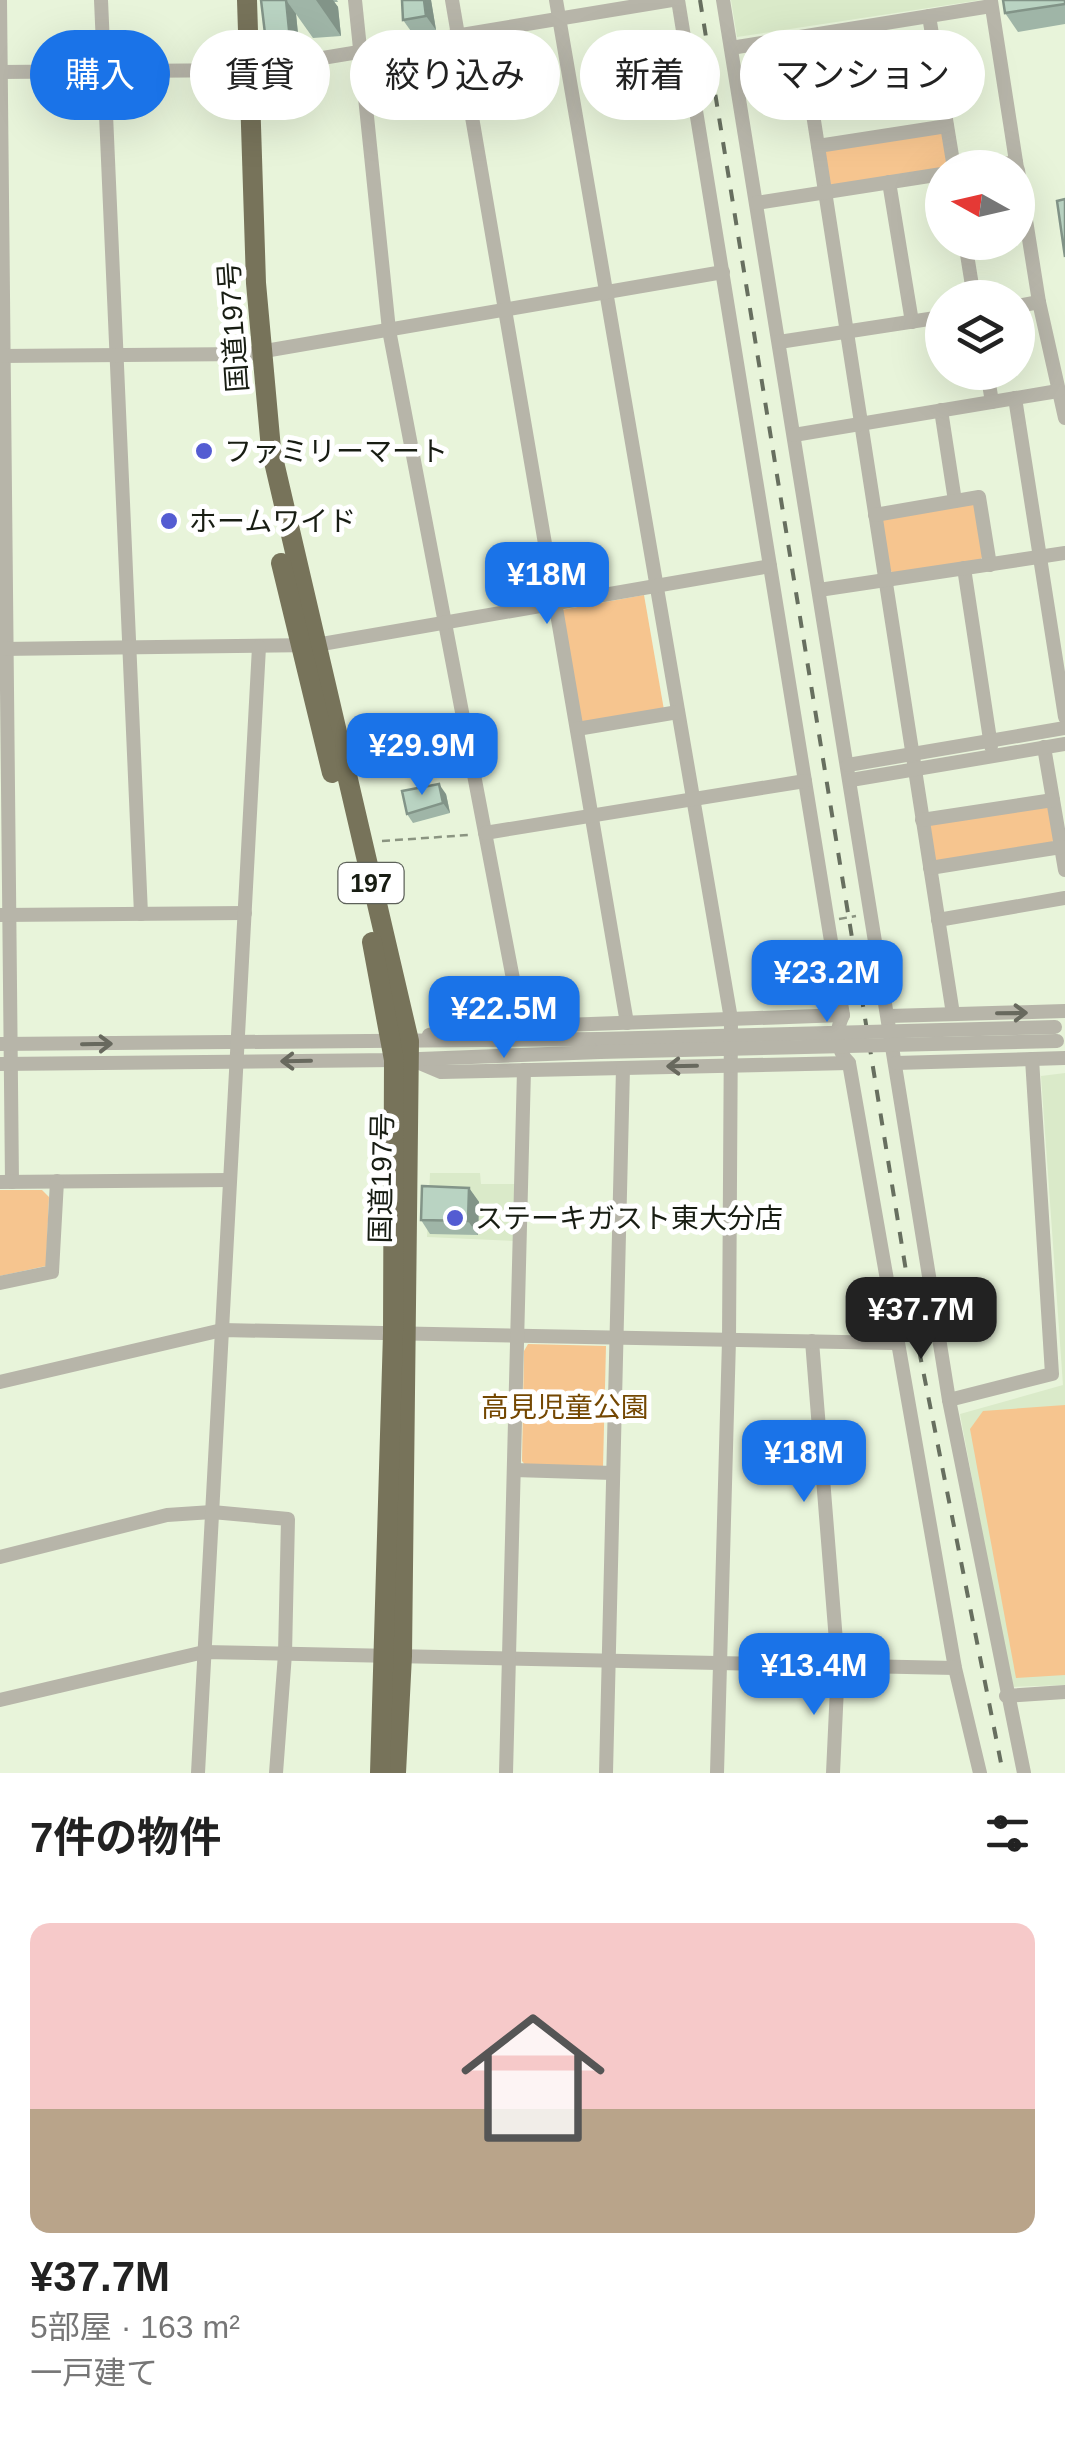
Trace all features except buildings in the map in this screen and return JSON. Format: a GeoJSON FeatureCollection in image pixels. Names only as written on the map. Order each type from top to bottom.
{"type":"FeatureCollection","features":[{"type":"Feature","properties":{"kind":"highway","name":"国道197号"},"geometry":{"type":"LineString","coordinates":[[234,0],[238,30]]}},
{"type":"Feature","properties":{"kind":"highway","name":"国道197号"},"geometry":{"type":"LineString","coordinates":[[245,30],[247,0]]}},
{"type":"Feature","properties":{"kind":"highway","name":"国道197号"},"geometry":{"type":"LineString","coordinates":[[245,120],[260,456],[362,842],[401,1050],[396,1773]]}},
{"type":"Feature","properties":{"kind":"highway","name":"国道197号"},"geometry":{"type":"LineString","coordinates":[[308,645],[401,1050]]}},
{"type":"Feature","properties":{"kind":"highway","name":"国道197号"},"geometry":{"type":"LineString","coordinates":[[380,1773],[394,1656]]}},
{"type":"Feature","properties":{"kind":"street"},"geometry":{"type":"LineString","coordinates":[[0,0],[6,1182],[230,1180]]}},
{"type":"Feature","properties":{"kind":"street"},"geometry":{"type":"LineString","coordinates":[[102,0],[103,30]]}},
{"type":"Feature","properties":{"kind":"street"},"geometry":{"type":"LineString","coordinates":[[355,0],[358,30]]}},
{"type":"Feature","properties":{"kind":"street"},"geometry":{"type":"LineString","coordinates":[[452,0],[457,30]]}},
{"type":"Feature","properties":{"kind":"street"},"geometry":{"type":"LineString","coordinates":[[556,0],[731,1019],[717,1773]]}},
{"type":"Feature","properties":{"kind":"street"},"geometry":{"type":"LineString","coordinates":[[494,30],[675,0],[843,1016],[837,1027],[840,1054],[849,1063],[895,1343],[955,1668],[980,1773]]}},
{"type":"Feature","properties":{"kind":"street"},"geometry":{"type":"LineString","coordinates":[[723,0],[950,1400],[1024,1773]]}},
{"type":"Feature","properties":{"kind":"street"},"geometry":{"type":"LineString","coordinates":[[839,30],[991,3],[1014,150]]}},
{"type":"Feature","properties":{"kind":"street"},"geometry":{"type":"LineString","coordinates":[[929,16],[951,150]]}},
{"type":"Feature","properties":{"kind":"street"},"geometry":{"type":"LineString","coordinates":[[731,48],[740,46]]}},
{"type":"Feature","properties":{"kind":"street"},"geometry":{"type":"LineString","coordinates":[[0,72],[30,71]]}},
{"type":"Feature","properties":{"kind":"street"},"geometry":{"type":"LineString","coordinates":[[106,120],[142,914]]}},
{"type":"Feature","properties":{"kind":"street"},"geometry":{"type":"LineString","coordinates":[[367,120],[388,330],[522,1026]]}},
{"type":"Feature","properties":{"kind":"street"},"geometry":{"type":"LineString","coordinates":[[472,120],[627,1023]]}},
{"type":"Feature","properties":{"kind":"street"},"geometry":{"type":"LineString","coordinates":[[814,120],[952,1014]]}},
{"type":"Feature","properties":{"kind":"street"},"geometry":{"type":"LineString","coordinates":[[818,146],[947,126]]}},
{"type":"Feature","properties":{"kind":"street"},"geometry":{"type":"LineString","coordinates":[[756,203],[925,177]]}},
{"type":"Feature","properties":{"kind":"street"},"geometry":{"type":"LineString","coordinates":[[889,182],[912,322]]}},
{"type":"Feature","properties":{"kind":"street"},"geometry":{"type":"LineString","coordinates":[[1032,260],[1065,418]]}},
{"type":"Feature","properties":{"kind":"street"},"geometry":{"type":"LineString","coordinates":[[2,356],[255,353],[722,272]]}},
{"type":"Feature","properties":{"kind":"street"},"geometry":{"type":"LineString","coordinates":[[1035,303],[1039,302]]}},
{"type":"Feature","properties":{"kind":"street"},"geometry":{"type":"LineString","coordinates":[[779,342],[925,320]]}},
{"type":"Feature","properties":{"kind":"street"},"geometry":{"type":"LineString","coordinates":[[990,390],[992,402]]}},
{"type":"Feature","properties":{"kind":"street"},"geometry":{"type":"LineString","coordinates":[[794,435],[1058,391]]}},
{"type":"Feature","properties":{"kind":"street"},"geometry":{"type":"LineString","coordinates":[[1015,398],[1065,717]]}},
{"type":"Feature","properties":{"kind":"street"},"geometry":{"type":"LineString","coordinates":[[942,410],[955,501]]}},
{"type":"Feature","properties":{"kind":"street"},"geometry":{"type":"LineString","coordinates":[[875,514],[979,497],[990,564]]}},
{"type":"Feature","properties":{"kind":"street"},"geometry":{"type":"LineString","coordinates":[[820,590],[1065,553]]}},
{"type":"Feature","properties":{"kind":"street"},"geometry":{"type":"LineString","coordinates":[[3,649],[308,645],[770,566]]}},
{"type":"Feature","properties":{"kind":"street"},"geometry":{"type":"LineString","coordinates":[[964,568],[992,748]]}},
{"type":"Feature","properties":{"kind":"street"},"geometry":{"type":"LineString","coordinates":[[198,1773],[259,646]]}},
{"type":"Feature","properties":{"kind":"street"},"geometry":{"type":"LineString","coordinates":[[577,729],[678,712]]}},
{"type":"Feature","properties":{"kind":"street"},"geometry":{"type":"LineString","coordinates":[[849,772],[992,748],[1065,728]]}},
{"type":"Feature","properties":{"kind":"street"},"geometry":{"type":"LineString","coordinates":[[992,748],[1065,744]]}},
{"type":"Feature","properties":{"kind":"street"},"geometry":{"type":"LineString","coordinates":[[1044,747],[1065,870]]}},
{"type":"Feature","properties":{"kind":"street"},"geometry":{"type":"LineString","coordinates":[[485,833],[806,782]]}},
{"type":"Feature","properties":{"kind":"street"},"geometry":{"type":"LineString","coordinates":[[922,820],[1053,800]]}},
{"type":"Feature","properties":{"kind":"street"},"geometry":{"type":"LineString","coordinates":[[930,868],[1061,847]]}},
{"type":"Feature","properties":{"kind":"street"},"geometry":{"type":"LineString","coordinates":[[938,920],[1065,898]]}},
{"type":"Feature","properties":{"kind":"street"},"geometry":{"type":"LineString","coordinates":[[5,915],[245,913]]}},
{"type":"Feature","properties":{"kind":"street"},"geometry":{"type":"LineString","coordinates":[[889,1016],[1065,1011]]}},
{"type":"Feature","properties":{"kind":"street"},"geometry":{"type":"LineString","coordinates":[[401,1050],[451,1029],[843,1016]]}},
{"type":"Feature","properties":{"kind":"street"},"geometry":{"type":"LineString","coordinates":[[5,1064],[236,1062],[401,1050],[1060,1034]]}},
{"type":"Feature","properties":{"kind":"street"},"geometry":{"type":"LineString","coordinates":[[5,1044],[238,1042],[401,1050],[442,1072],[849,1063]]}},
{"type":"Feature","properties":{"kind":"street"},"geometry":{"type":"LineString","coordinates":[[896,1062],[1065,1058]]}},
{"type":"Feature","properties":{"kind":"street"},"geometry":{"type":"LineString","coordinates":[[950,1400],[1052,1374],[1032,1059]]}},
{"type":"Feature","properties":{"kind":"street"},"geometry":{"type":"LineString","coordinates":[[606,1773],[623,1068]]}},
{"type":"Feature","properties":{"kind":"street"},"geometry":{"type":"LineString","coordinates":[[506,1773],[524,1070]]}},
{"type":"Feature","properties":{"kind":"street"},"geometry":{"type":"LineString","coordinates":[[0,1283],[52,1272],[57,1182]]}},
{"type":"Feature","properties":{"kind":"street"},"geometry":{"type":"LineString","coordinates":[[0,1382],[222,1330],[895,1343]]}},
{"type":"Feature","properties":{"kind":"street"},"geometry":{"type":"LineString","coordinates":[[812,1341],[838,1666],[833,1773]]}},
{"type":"Feature","properties":{"kind":"street"},"geometry":{"type":"LineString","coordinates":[[514,1470],[613,1473]]}},
{"type":"Feature","properties":{"kind":"street"},"geometry":{"type":"LineString","coordinates":[[0,1557],[166,1516],[212,1512],[288,1519],[286,1654],[276,1773]]}},
{"type":"Feature","properties":{"kind":"street"},"geometry":{"type":"LineString","coordinates":[[0,1700],[204,1652],[955,1668]]}},
{"type":"Feature","properties":{"kind":"street"},"geometry":{"type":"LineString","coordinates":[[1006,1696],[1065,1692]]}},
{"type":"Feature","properties":{"kind":"path"},"geometry":{"type":"LineString","coordinates":[[362,842],[485,833]]}},
{"type":"Feature","properties":{"kind":"path"},"geometry":{"type":"LineString","coordinates":[[828,921],[872,914]]}},
{"type":"Feature","properties":{"kind":"shaded area"},"geometry":{"type":"Polygon","coordinates":[[[731,0],[981,0],[783,30],[740,30],[737,37],[731,0]]]}},
{"type":"Feature","properties":{"kind":"shaded area"},"geometry":{"type":"Polygon","coordinates":[[[1065,1073],[1065,1685],[1011,1687],[960,1414],[1063,1385],[1041,1076],[1065,1073]]]}},
{"type":"Feature","properties":{"kind":"shaded area","name":"ステーキガスト東大分店"},"geometry":{"type":"Polygon","coordinates":[[[430,1173],[480,1173],[481,1184],[515,1184],[515,1241],[427,1237],[430,1173]]]}},
{"type":"Feature","properties":{"kind":"green space"},"geometry":{"type":"Polygon","coordinates":[[[944,131],[947,150],[925,150],[925,171],[831,185],[827,182],[823,154],[827,149],[944,131]]]}},
{"type":"Feature","properties":{"kind":"green space"},"geometry":{"type":"Polygon","coordinates":[[[970,503],[976,506],[984,555],[979,561],[893,573],[887,568],[880,523],[885,517],[970,503]]]}},
{"type":"Feature","properties":{"kind":"green space"},"geometry":{"type":"Polygon","coordinates":[[[644,595],[664,710],[581,725],[561,610],[644,595]]]}},
{"type":"Feature","properties":{"kind":"green space"},"geometry":{"type":"Polygon","coordinates":[[[1043,804],[1051,808],[1055,837],[1051,844],[938,864],[932,860],[927,828],[931,823],[1043,804]]]}},
{"type":"Feature","properties":{"kind":"green space"},"geometry":{"type":"Polygon","coordinates":[[[0,1190],[42,1190],[49,1197],[46,1266],[0,1276],[0,1190]]]}},
{"type":"Feature","properties":{"kind":"green space","name":"高見児童公園"},"geometry":{"type":"Polygon","coordinates":[[[528,1344],[606,1346],[603,1467],[526,1466],[522,1461],[524,1351],[528,1344]]]}},
{"type":"Feature","properties":{"kind":"green space"},"geometry":{"type":"Polygon","coordinates":[[[1065,1405],[1065,1675],[1016,1678],[970,1429],[983,1411],[1065,1405]]]}},
{"type":"Feature","properties":{"kind":"railway"},"geometry":{"type":"LineString","coordinates":[[700,0],[918,1345],[1003,1773]]}},
{"type":"Feature","properties":{"kind":"place","name":"ファミリーマート"},"geometry":{"type":"Point","coordinates":[204,451]}},
{"type":"Feature","properties":{"kind":"place","name":"ホームワイド"},"geometry":{"type":"Point","coordinates":[169,521]}},
{"type":"Feature","properties":{"kind":"place","name":"ステーキガスト東大分店"},"geometry":{"type":"Point","coordinates":[455,1218]}}]}
